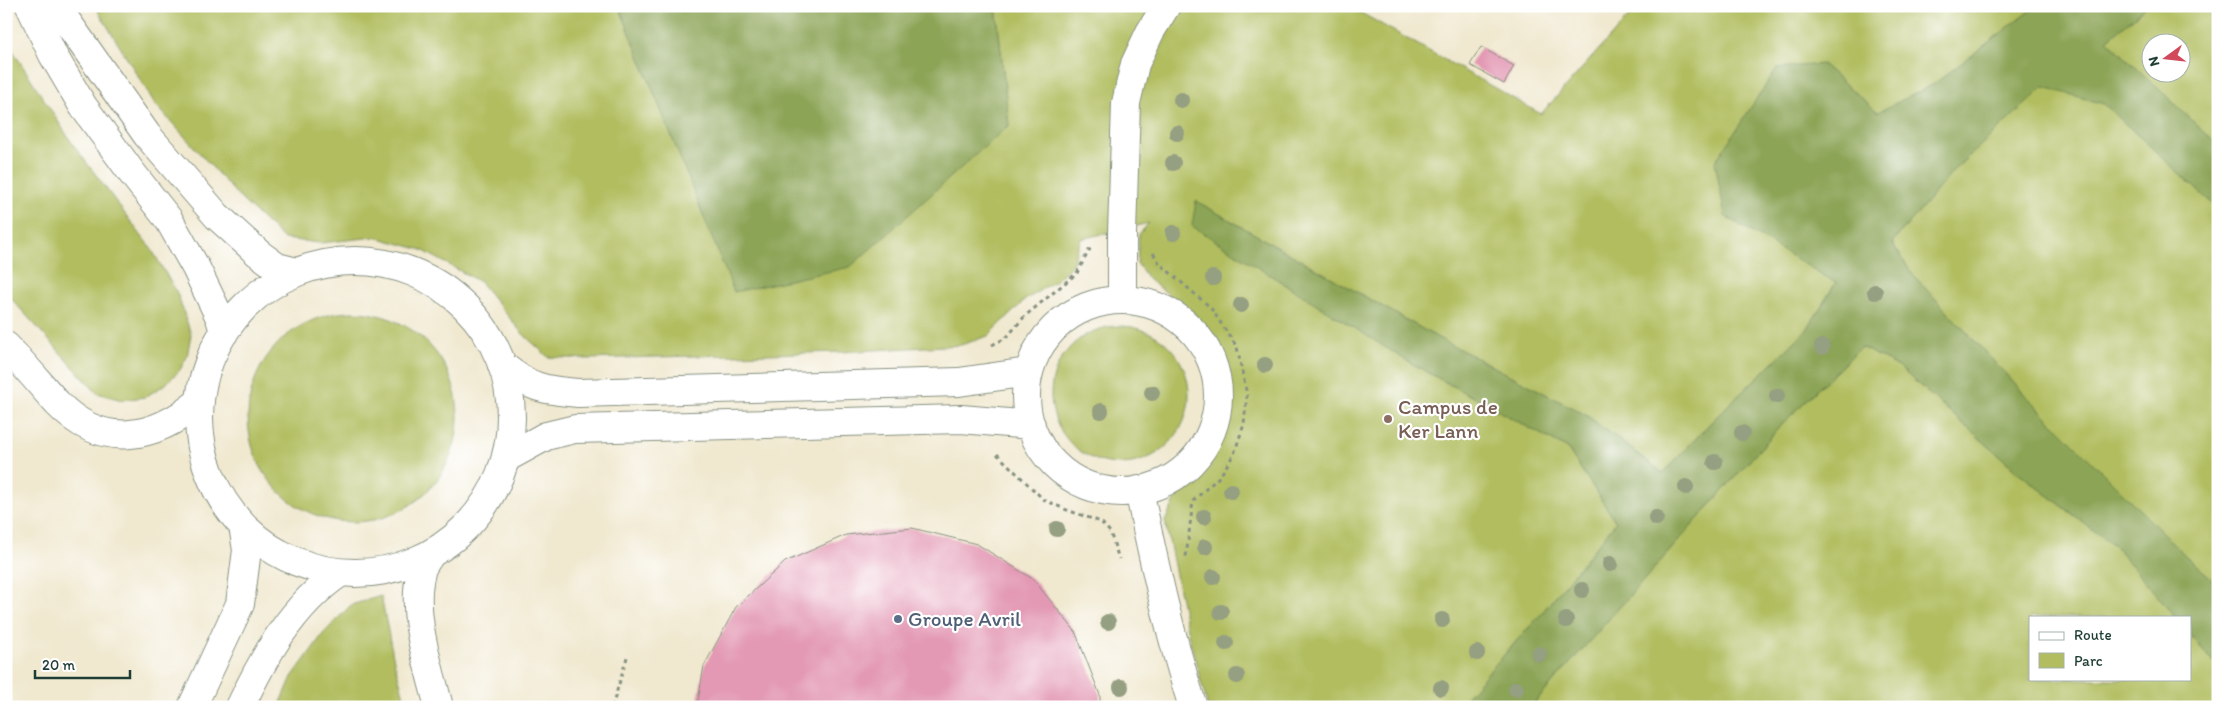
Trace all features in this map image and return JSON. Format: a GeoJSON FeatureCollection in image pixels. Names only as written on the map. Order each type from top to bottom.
{"type":"FeatureCollection","features":[{"type":"Feature","properties":{"kind":"main road"},"geometry":{"type":"LineString","coordinates":[[30,6],[53,55],[84,106],[132,173],[169,220],[196,268],[220,318],[224,333]]}},
{"type":"Feature","properties":{"kind":"main road"},"geometry":{"type":"LineString","coordinates":[[56,6],[146,135],[217,216],[258,253],[278,267],[297,272]]}},
{"type":"Feature","properties":{"kind":"main road"},"geometry":{"type":"LineString","coordinates":[[1122,299],[1126,103],[1135,64],[1150,32],[1166,6]]}},
{"type":"Feature","properties":{"kind":"main road"},"geometry":{"type":"LineString","coordinates":[[358,260],[389,264],[419,274],[446,290],[470,311],[489,336],[502,365],[510,396],[511,427],[506,458],[495,488],[478,514],[456,537],[430,555],[402,567],[371,573],[340,573],[304,565],[271,549],[243,526],[222,499],[207,469],[200,435],[200,401],[204,377],[212,354],[224,333],[243,308],[268,287],[297,272],[327,263],[358,260]]}},
{"type":"Feature","properties":{"kind":"main road"},"geometry":{"type":"LineString","coordinates":[[1122,299],[1144,302],[1164,309],[1182,321],[1198,337],[1209,355],[1216,376],[1218,398],[1215,419],[1203,446],[1195,458],[1179,473],[1160,484],[1139,490],[1120,492],[1100,489],[1074,478],[1050,459],[1039,443],[1031,425],[1027,408],[1026,389],[1035,355],[1044,339],[1056,325],[1070,314],[1087,306],[1104,301],[1122,299]]}},
{"type":"Feature","properties":{"kind":"main road"},"geometry":{"type":"LineString","coordinates":[[6,335],[27,366],[58,404],[84,425],[117,435],[140,434],[166,424],[200,401]]}},
{"type":"Feature","properties":{"kind":"main road"},"geometry":{"type":"LineString","coordinates":[[6,346],[27,366]]}},
{"type":"Feature","properties":{"kind":"main road"},"geometry":{"type":"LineString","coordinates":[[502,365],[520,380],[548,390],[578,393],[959,382],[1029,372]]}},
{"type":"Feature","properties":{"kind":"main road"},"geometry":{"type":"LineString","coordinates":[[506,458],[546,436],[575,429],[961,419],[1031,425]]}},
{"type":"Feature","properties":{"kind":"main road"},"geometry":{"type":"LineString","coordinates":[[1139,490],[1151,552],[1176,653],[1193,707]]}},
{"type":"Feature","properties":{"kind":"main road"},"geometry":{"type":"LineString","coordinates":[[192,707],[240,604],[247,550],[243,526]]}},
{"type":"Feature","properties":{"kind":"main road"},"geometry":{"type":"LineString","coordinates":[[430,555],[421,571],[417,603],[425,655],[439,707]]}},
{"type":"Feature","properties":{"kind":"main road"},"geometry":{"type":"LineString","coordinates":[[240,707],[273,645],[294,616],[327,582],[340,573]]}},
{"type":"Feature","properties":{"kind":"path"},"geometry":{"type":"LineString","coordinates":[[992,448],[1043,499],[1064,509],[1101,522],[1110,532],[1119,559]]}},
{"type":"Feature","properties":{"kind":"path"},"geometry":{"type":"LineString","coordinates":[[612,707],[628,654]]}},
{"type":"Feature","properties":{"kind":"green space"},"geometry":{"type":"Polygon","coordinates":[[[95,6],[619,6],[735,292],[1009,126],[996,6],[1349,6],[1541,114],[1638,6],[2036,6],[1934,84],[1878,113],[1822,64],[1725,216],[1836,282],[1806,331],[1719,414],[1663,473],[1586,415],[1440,339],[1196,201],[1407,361],[1568,449],[1616,522],[1541,614],[1457,707],[1208,707],[1188,634],[1165,521],[1177,497],[1201,470],[1223,432],[1228,406],[1223,366],[1215,345],[1194,313],[1149,280],[1137,263],[1139,234],[1149,223],[1081,239],[1072,265],[1058,279],[1025,300],[988,336],[961,345],[840,352],[587,359],[548,357],[522,333],[480,282],[422,250],[375,237],[320,243],[284,239],[242,200],[155,104],[95,6]]]}},
{"type":"Feature","properties":{"kind":"green space"},"geometry":{"type":"Polygon","coordinates":[[[619,6],[996,6],[1009,125],[850,267],[734,292],[619,6]]]}},
{"type":"Feature","properties":{"kind":"green space"},"geometry":{"type":"Polygon","coordinates":[[[2036,6],[2147,6],[2107,40],[2142,73],[2142,82],[2151,82],[2218,145],[2218,209],[2104,104],[2044,87],[1955,169],[1892,243],[1913,275],[2027,397],[2187,557],[2218,584],[2218,667],[2192,637],[2192,616],[2174,616],[2118,549],[2018,472],[1899,367],[1861,347],[1783,423],[1531,707],[1457,707],[1541,614],[1616,522],[1568,449],[1407,361],[1192,226],[1196,201],[1440,339],[1586,415],[1663,473],[1719,414],[1806,331],[1836,283],[1725,216],[1715,162],[1777,68],[1822,64],[1878,112],[1934,84],[2036,6]]]}},
{"type":"Feature","properties":{"kind":"green space"},"geometry":{"type":"Polygon","coordinates":[[[2147,6],[2218,6],[2218,145],[2151,82],[2192,82],[2192,32],[2142,32],[2142,73],[2107,40],[2147,6]]]}},
{"type":"Feature","properties":{"kind":"green space"},"geometry":{"type":"Polygon","coordinates":[[[6,37],[72,143],[152,250],[177,293],[191,334],[187,357],[180,370],[166,384],[145,397],[122,400],[97,393],[6,293],[6,37]]]}},
{"type":"Feature","properties":{"kind":"green space"},"geometry":{"type":"Polygon","coordinates":[[[2044,86],[2104,104],[2218,209],[2218,584],[2187,557],[2027,397],[1913,275],[1892,243],[1955,169],[2044,86]]]}},
{"type":"Feature","properties":{"kind":"green space"},"geometry":{"type":"Polygon","coordinates":[[[343,312],[363,312],[384,316],[403,324],[420,336],[434,350],[446,367],[454,386],[458,417],[454,448],[446,467],[434,484],[420,498],[403,510],[384,518],[363,522],[343,522],[322,518],[303,510],[286,498],[272,484],[260,467],[252,448],[248,427],[248,407],[252,386],[260,367],[272,350],[286,336],[303,324],[322,316],[343,312]]]}},
{"type":"Feature","properties":{"kind":"green space"},"geometry":{"type":"Polygon","coordinates":[[[1120,326],[1134,327],[1147,331],[1159,337],[1169,346],[1178,356],[1184,368],[1188,381],[1188,409],[1184,422],[1178,434],[1169,444],[1159,453],[1147,459],[1134,463],[1120,464],[1106,463],[1093,459],[1081,453],[1071,444],[1062,434],[1056,422],[1052,409],[1051,395],[1052,381],[1056,368],[1062,356],[1071,346],[1081,337],[1093,331],[1106,327],[1120,326]]]}},
{"type":"Feature","properties":{"kind":"green space"},"geometry":{"type":"Polygon","coordinates":[[[1861,347],[1899,367],[2018,472],[2118,549],[2174,616],[2029,616],[2029,680],[2192,680],[2192,637],[2218,667],[2218,707],[1531,707],[1783,423],[1861,347]]]}},
{"type":"Feature","properties":{"kind":"green space"},"geometry":{"type":"Polygon","coordinates":[[[381,596],[394,661],[407,707],[279,707],[292,677],[323,634],[351,605],[381,596]]]}},
{"type":"Feature","properties":{"kind":"building"},"geometry":{"type":"Polygon","coordinates":[[[1481,47],[1514,66],[1504,84],[1470,65],[1481,47]]]}},
{"type":"Feature","properties":{"kind":"building","name":"Groupe Avril"},"geometry":{"type":"Polygon","coordinates":[[[912,528],[977,544],[1033,579],[1075,631],[1100,695],[1100,707],[697,707],[704,666],[736,607],[785,562],[846,535],[912,528]]]}},
{"type":"Feature","properties":{"kind":"place","name":"Campus de Ker Lann"},"geometry":{"type":"Point","coordinates":[1388,419]}},
{"type":"Feature","properties":{"kind":"place","name":"Groupe Avril"},"geometry":{"type":"Point","coordinates":[898,619]}}]}
